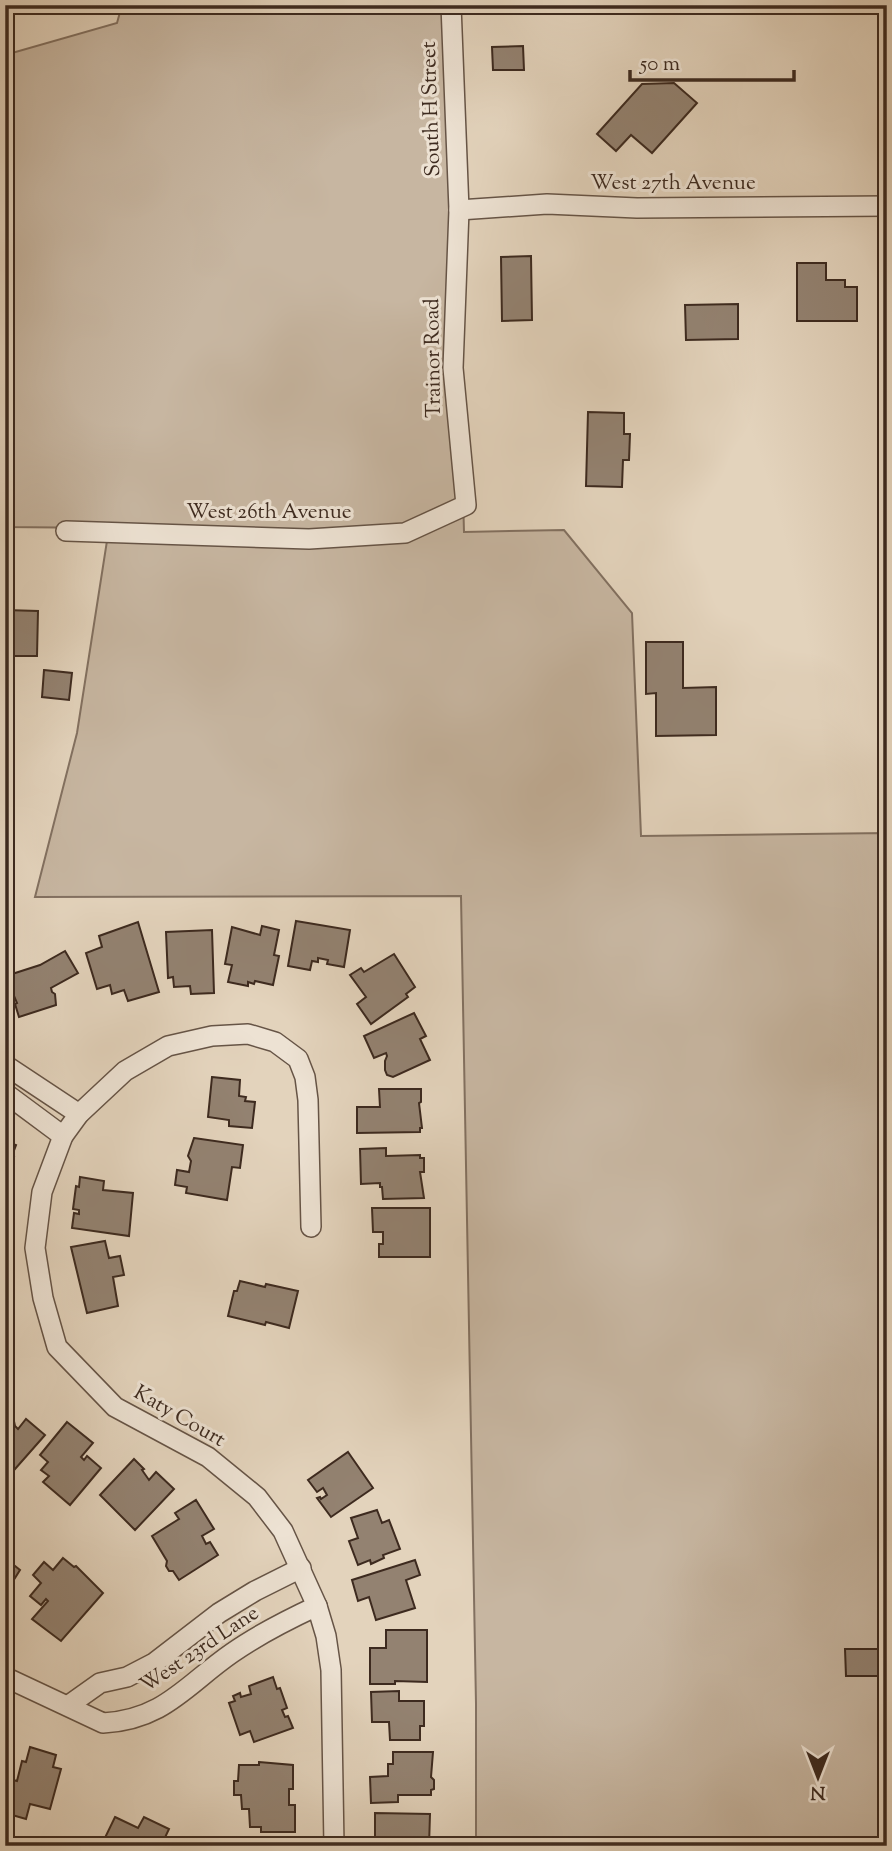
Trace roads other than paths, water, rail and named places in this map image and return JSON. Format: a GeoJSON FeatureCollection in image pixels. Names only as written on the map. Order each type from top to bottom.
{"type":"FeatureCollection","features":[{"type":"Feature","properties":{"kind":"street","name":"South H Street"},"geometry":{"type":"LineString","coordinates":[[451,5],[459,210]]}},
{"type":"Feature","properties":{"kind":"street","name":"West 27th Avenue"},"geometry":{"type":"LineString","coordinates":[[459,210],[547,204],[637,208],[887,206]]}},
{"type":"Feature","properties":{"kind":"street","name":"Trainor Road"},"geometry":{"type":"LineString","coordinates":[[459,210],[453,368],[466,505]]}},
{"type":"Feature","properties":{"kind":"street","name":"West 26th Avenue"},"geometry":{"type":"LineString","coordinates":[[66,531],[309,539],[377,535],[405,533],[466,505]]}},
{"type":"Feature","properties":{"kind":"street","name":"Katy Court"},"geometry":{"type":"LineString","coordinates":[[311,1227],[308,1100],[305,1077],[298,1059],[275,1042],[248,1034],[212,1036],[168,1046],[125,1071],[79,1114],[63,1136],[42,1192],[36,1248],[43,1298],[57,1346],[115,1407],[208,1457],[257,1497],[283,1531],[317,1606],[326,1636],[331,1670],[334,1846]]}},
{"type":"Feature","properties":{"kind":"street"},"geometry":{"type":"LineString","coordinates":[[5,1065],[79,1114]]}},
{"type":"Feature","properties":{"kind":"street"},"geometry":{"type":"LineString","coordinates":[[5,1093],[63,1136]]}},
{"type":"Feature","properties":{"kind":"street","name":"West 23rd Lane"},"geometry":{"type":"LineString","coordinates":[[69,1705],[100,1683],[127,1677],[155,1663],[219,1613],[255,1591],[301,1569]]}},
{"type":"Feature","properties":{"kind":"street","name":"West 23rd Lane"},"geometry":{"type":"LineString","coordinates":[[5,1677],[103,1723],[119,1722],[168,1703],[229,1655],[265,1631],[317,1606]]}}]}
